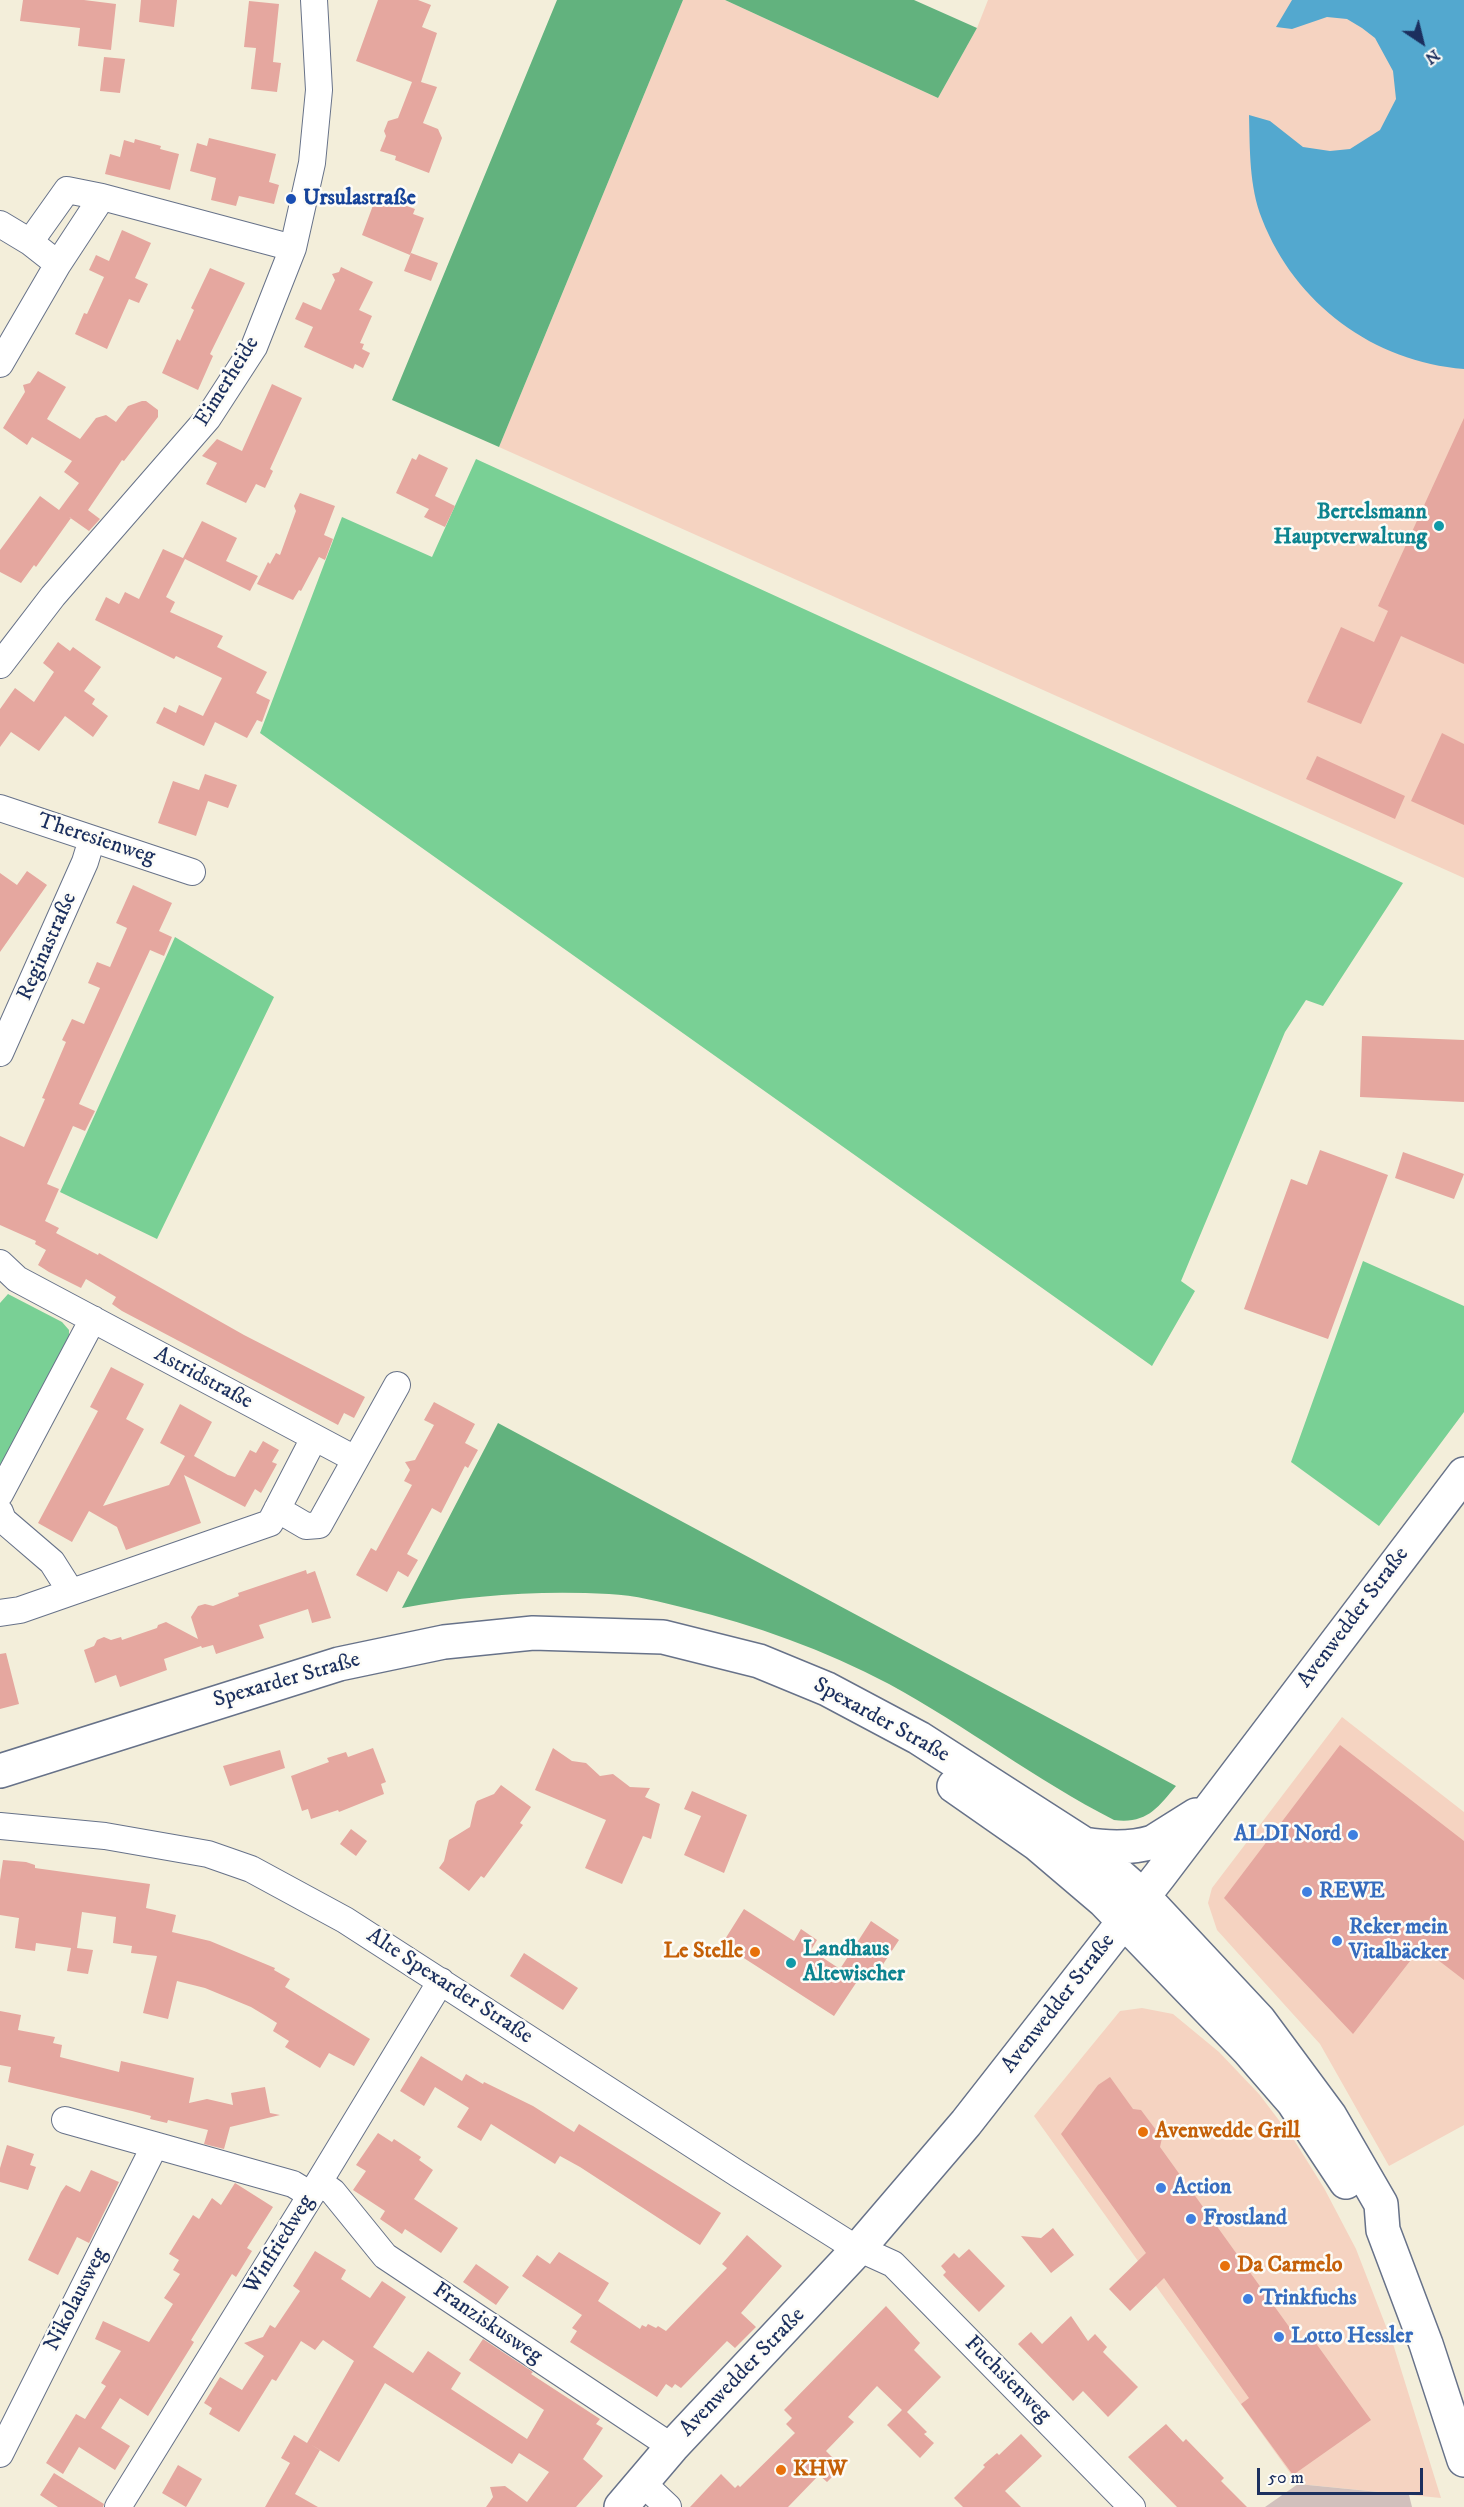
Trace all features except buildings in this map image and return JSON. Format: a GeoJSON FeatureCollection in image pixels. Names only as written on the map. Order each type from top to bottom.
{"type":"FeatureCollection","features":[{"type":"Feature","properties":{"kind":"main road","name":"Avenwedder Straße"},"geometry":{"type":"LineString","coordinates":[[1151,1904],[1226,1788],[1464,1474]]}},
{"type":"Feature","properties":{"kind":"main road","name":"Avenwedder Straße"},"geometry":{"type":"LineString","coordinates":[[653,2502],[758,2378],[869,2253],[966,2123],[1131,1930],[1464,1511]]}},
{"type":"Feature","properties":{"kind":"main road","name":"Spexarder Straße"},"geometry":{"type":"LineString","coordinates":[[0,1771],[264,1686],[339,1664],[406,1648],[533,1633],[582,1636],[630,1634],[663,1637],[759,1661],[827,1689],[919,1738],[1084,1844],[1151,1904],[1259,2020],[1330,2116],[1381,2204],[1383,2230]]}},
{"type":"Feature","properties":{"kind":"main road","name":"Spexarder Straße"},"geometry":{"type":"LineString","coordinates":[[582,1636],[754,1680],[814,1703],[866,1729],[908,1754],[1037,1844],[1104,1901],[1248,2050],[1293,2102],[1364,2213],[1383,2230]]}},
{"type":"Feature","properties":{"kind":"main road"},"geometry":{"type":"LineString","coordinates":[[1084,1844],[1104,1847],[1136,1847],[1153,1842],[1188,1821],[1226,1788]]}},
{"type":"Feature","properties":{"kind":"main road"},"geometry":{"type":"LineString","coordinates":[[1383,2230],[1426,2344],[1464,2460]]}},
{"type":"Feature","properties":{"kind":"main road","name":"Avenwedder Straße"},"geometry":{"type":"LineString","coordinates":[[621,2507],[672,2447],[869,2253]]}},
{"type":"Feature","properties":{"kind":"street","name":"Eimerheide"},"geometry":{"type":"LineString","coordinates":[[0,665],[61,588],[208,418],[254,347],[293,248],[312,163],[320,90],[314,0]]}},
{"type":"Feature","properties":{"kind":"street"},"geometry":{"type":"LineString","coordinates":[[30,242],[67,190],[102,197],[293,248]]}},
{"type":"Feature","properties":{"kind":"street"},"geometry":{"type":"LineString","coordinates":[[0,364],[58,264],[102,197]]}},
{"type":"Feature","properties":{"kind":"street"},"geometry":{"type":"LineString","coordinates":[[0,224],[30,242],[58,264]]}},
{"type":"Feature","properties":{"kind":"street","name":"Theresienweg"},"geometry":{"type":"LineString","coordinates":[[0,808],[192,872]]}},
{"type":"Feature","properties":{"kind":"street","name":"Reginastraße"},"geometry":{"type":"LineString","coordinates":[[0,1053],[85,862],[92,839]]}},
{"type":"Feature","properties":{"kind":"street","name":"Astridstraße"},"geometry":{"type":"LineString","coordinates":[[0,1263],[17,1279],[355,1459]]}},
{"type":"Feature","properties":{"kind":"street"},"geometry":{"type":"LineString","coordinates":[[0,1494],[93,1320]]}},
{"type":"Feature","properties":{"kind":"street"},"geometry":{"type":"LineString","coordinates":[[277,1509],[306,1526],[319,1525],[397,1385]]}},
{"type":"Feature","properties":{"kind":"street"},"geometry":{"type":"LineString","coordinates":[[0,1614],[20,1610],[270,1523],[314,1438]]}},
{"type":"Feature","properties":{"kind":"street"},"geometry":{"type":"LineString","coordinates":[[0,1512],[3,1520],[52,1562],[71,1592]]}},
{"type":"Feature","properties":{"kind":"street","name":"Alte Spexarder Straße"},"geometry":{"type":"LineString","coordinates":[[0,1826],[105,1836],[208,1854],[251,1869],[345,1920],[689,2143],[869,2253]]}},
{"type":"Feature","properties":{"kind":"street","name":"Winfriedweg"},"geometry":{"type":"LineString","coordinates":[[118,2507],[441,1981]]}},
{"type":"Feature","properties":{"kind":"street"},"geometry":{"type":"LineString","coordinates":[[65,2120],[293,2184],[315,2188]]}},
{"type":"Feature","properties":{"kind":"street","name":"Nikolausweg"},"geometry":{"type":"LineString","coordinates":[[0,2454],[154,2146]]}},
{"type":"Feature","properties":{"kind":"street","name":"Franziskusweg"},"geometry":{"type":"LineString","coordinates":[[315,2188],[333,2192],[385,2256],[672,2447]]}},
{"type":"Feature","properties":{"kind":"street","name":"Fuchsienweg"},"geometry":{"type":"LineString","coordinates":[[869,2253],[893,2264],[1132,2507]]}},
{"type":"Feature","properties":{"kind":"shaded area"},"geometry":{"type":"Polygon","coordinates":[[[683,0],[725,0],[938,98],[977,28],[988,0],[1464,0],[1464,878],[499,447],[683,0]]]}},
{"type":"Feature","properties":{"kind":"shaded area"},"geometry":{"type":"Polygon","coordinates":[[[1342,1717],[1464,1812],[1464,2125],[1389,2166],[1320,2044],[1217,1930],[1208,1903],[1212,1888],[1342,1717]]]}},
{"type":"Feature","properties":{"kind":"shaded area"},"geometry":{"type":"Polygon","coordinates":[[[1142,2008],[1173,2014],[1219,2052],[1259,2094],[1294,2140],[1324,2188],[1356,2249],[1394,2347],[1441,2498],[1298,2484],[1034,2116],[1120,2011],[1142,2008]]]}},
{"type":"Feature","properties":{"kind":"shaded area"},"geometry":{"type":"Polygon","coordinates":[[[1298,2484],[1409,2495],[1412,2507],[1265,2507],[1298,2484]]]}},
{"type":"Feature","properties":{"kind":"green space"},"geometry":{"type":"Polygon","coordinates":[[[557,0],[683,0],[499,447],[392,400],[557,0]]]}},
{"type":"Feature","properties":{"kind":"green space"},"geometry":{"type":"Polygon","coordinates":[[[725,0],[914,0],[977,28],[938,98],[725,0]]]}},
{"type":"Feature","properties":{"kind":"green space"},"geometry":{"type":"Polygon","coordinates":[[[476,459],[1403,883],[1323,1006],[1306,1000],[1285,1032],[1181,1281],[1195,1291],[1152,1366],[260,733],[342,517],[432,557],[476,459]]]}},
{"type":"Feature","properties":{"kind":"green space"},"geometry":{"type":"Polygon","coordinates":[[[175,937],[274,997],[157,1239],[60,1192],[175,937]]]}},
{"type":"Feature","properties":{"kind":"green space"},"geometry":{"type":"Polygon","coordinates":[[[1363,1261],[1464,1306],[1464,1412],[1379,1526],[1291,1462],[1363,1261]]]}},
{"type":"Feature","properties":{"kind":"green space"},"geometry":{"type":"Polygon","coordinates":[[[8,1294],[62,1322],[69,1330],[69,1342],[0,1470],[0,1303],[8,1294]]]}},
{"type":"Feature","properties":{"kind":"green space"},"geometry":{"type":"Polygon","coordinates":[[[498,1423],[1176,1786],[1163,1802],[1143,1817],[1135,1820],[1114,1820],[1057,1788],[918,1700],[840,1660],[763,1631],[657,1601],[609,1594],[531,1593],[453,1600],[402,1608],[498,1423]]]}},
{"type":"Feature","properties":{"kind":"water"},"geometry":{"type":"Polygon","coordinates":[[[1292,0],[1464,0],[1464,369],[1431,364],[1399,355],[1369,341],[1342,323],[1317,302],[1276,250],[1262,219],[1252,181],[1249,115],[1270,121],[1303,147],[1330,151],[1350,149],[1380,130],[1396,99],[1393,71],[1375,38],[1347,19],[1327,17],[1292,29],[1276,27],[1292,0]]]}},
{"type":"Feature","properties":{"kind":"place","name":"Ursulastraße"},"geometry":{"type":"Point","coordinates":[291,199]}},
{"type":"Feature","properties":{"kind":"place","name":"Bertelsmann Hauptverwaltung"},"geometry":{"type":"Point","coordinates":[1439,526]}},
{"type":"Feature","properties":{"kind":"place","name":"ALDI Nord"},"geometry":{"type":"Point","coordinates":[1353,1835]}},
{"type":"Feature","properties":{"kind":"place","name":"REWE"},"geometry":{"type":"Point","coordinates":[1307,1892]}},
{"type":"Feature","properties":{"kind":"place","name":"Reker mein Vitalbäcker"},"geometry":{"type":"Point","coordinates":[1337,1941]}},
{"type":"Feature","properties":{"kind":"place","name":"Le Stelle"},"geometry":{"type":"Point","coordinates":[755,1952]}},
{"type":"Feature","properties":{"kind":"place","name":"Landhaus Altewischer"},"geometry":{"type":"Point","coordinates":[791,1963]}},
{"type":"Feature","properties":{"kind":"place","name":"Avenwedde Grill"},"geometry":{"type":"Point","coordinates":[1143,2132]}},
{"type":"Feature","properties":{"kind":"place","name":"Action"},"geometry":{"type":"Point","coordinates":[1161,2188]}},
{"type":"Feature","properties":{"kind":"place","name":"Frostland"},"geometry":{"type":"Point","coordinates":[1191,2219]}},
{"type":"Feature","properties":{"kind":"place","name":"Da Carmelo"},"geometry":{"type":"Point","coordinates":[1225,2266]}},
{"type":"Feature","properties":{"kind":"place","name":"Trinkfuchs"},"geometry":{"type":"Point","coordinates":[1248,2299]}},
{"type":"Feature","properties":{"kind":"place","name":"Lotto Hessler"},"geometry":{"type":"Point","coordinates":[1279,2337]}},
{"type":"Feature","properties":{"kind":"place","name":"KHW"},"geometry":{"type":"Point","coordinates":[781,2470]}}]}
